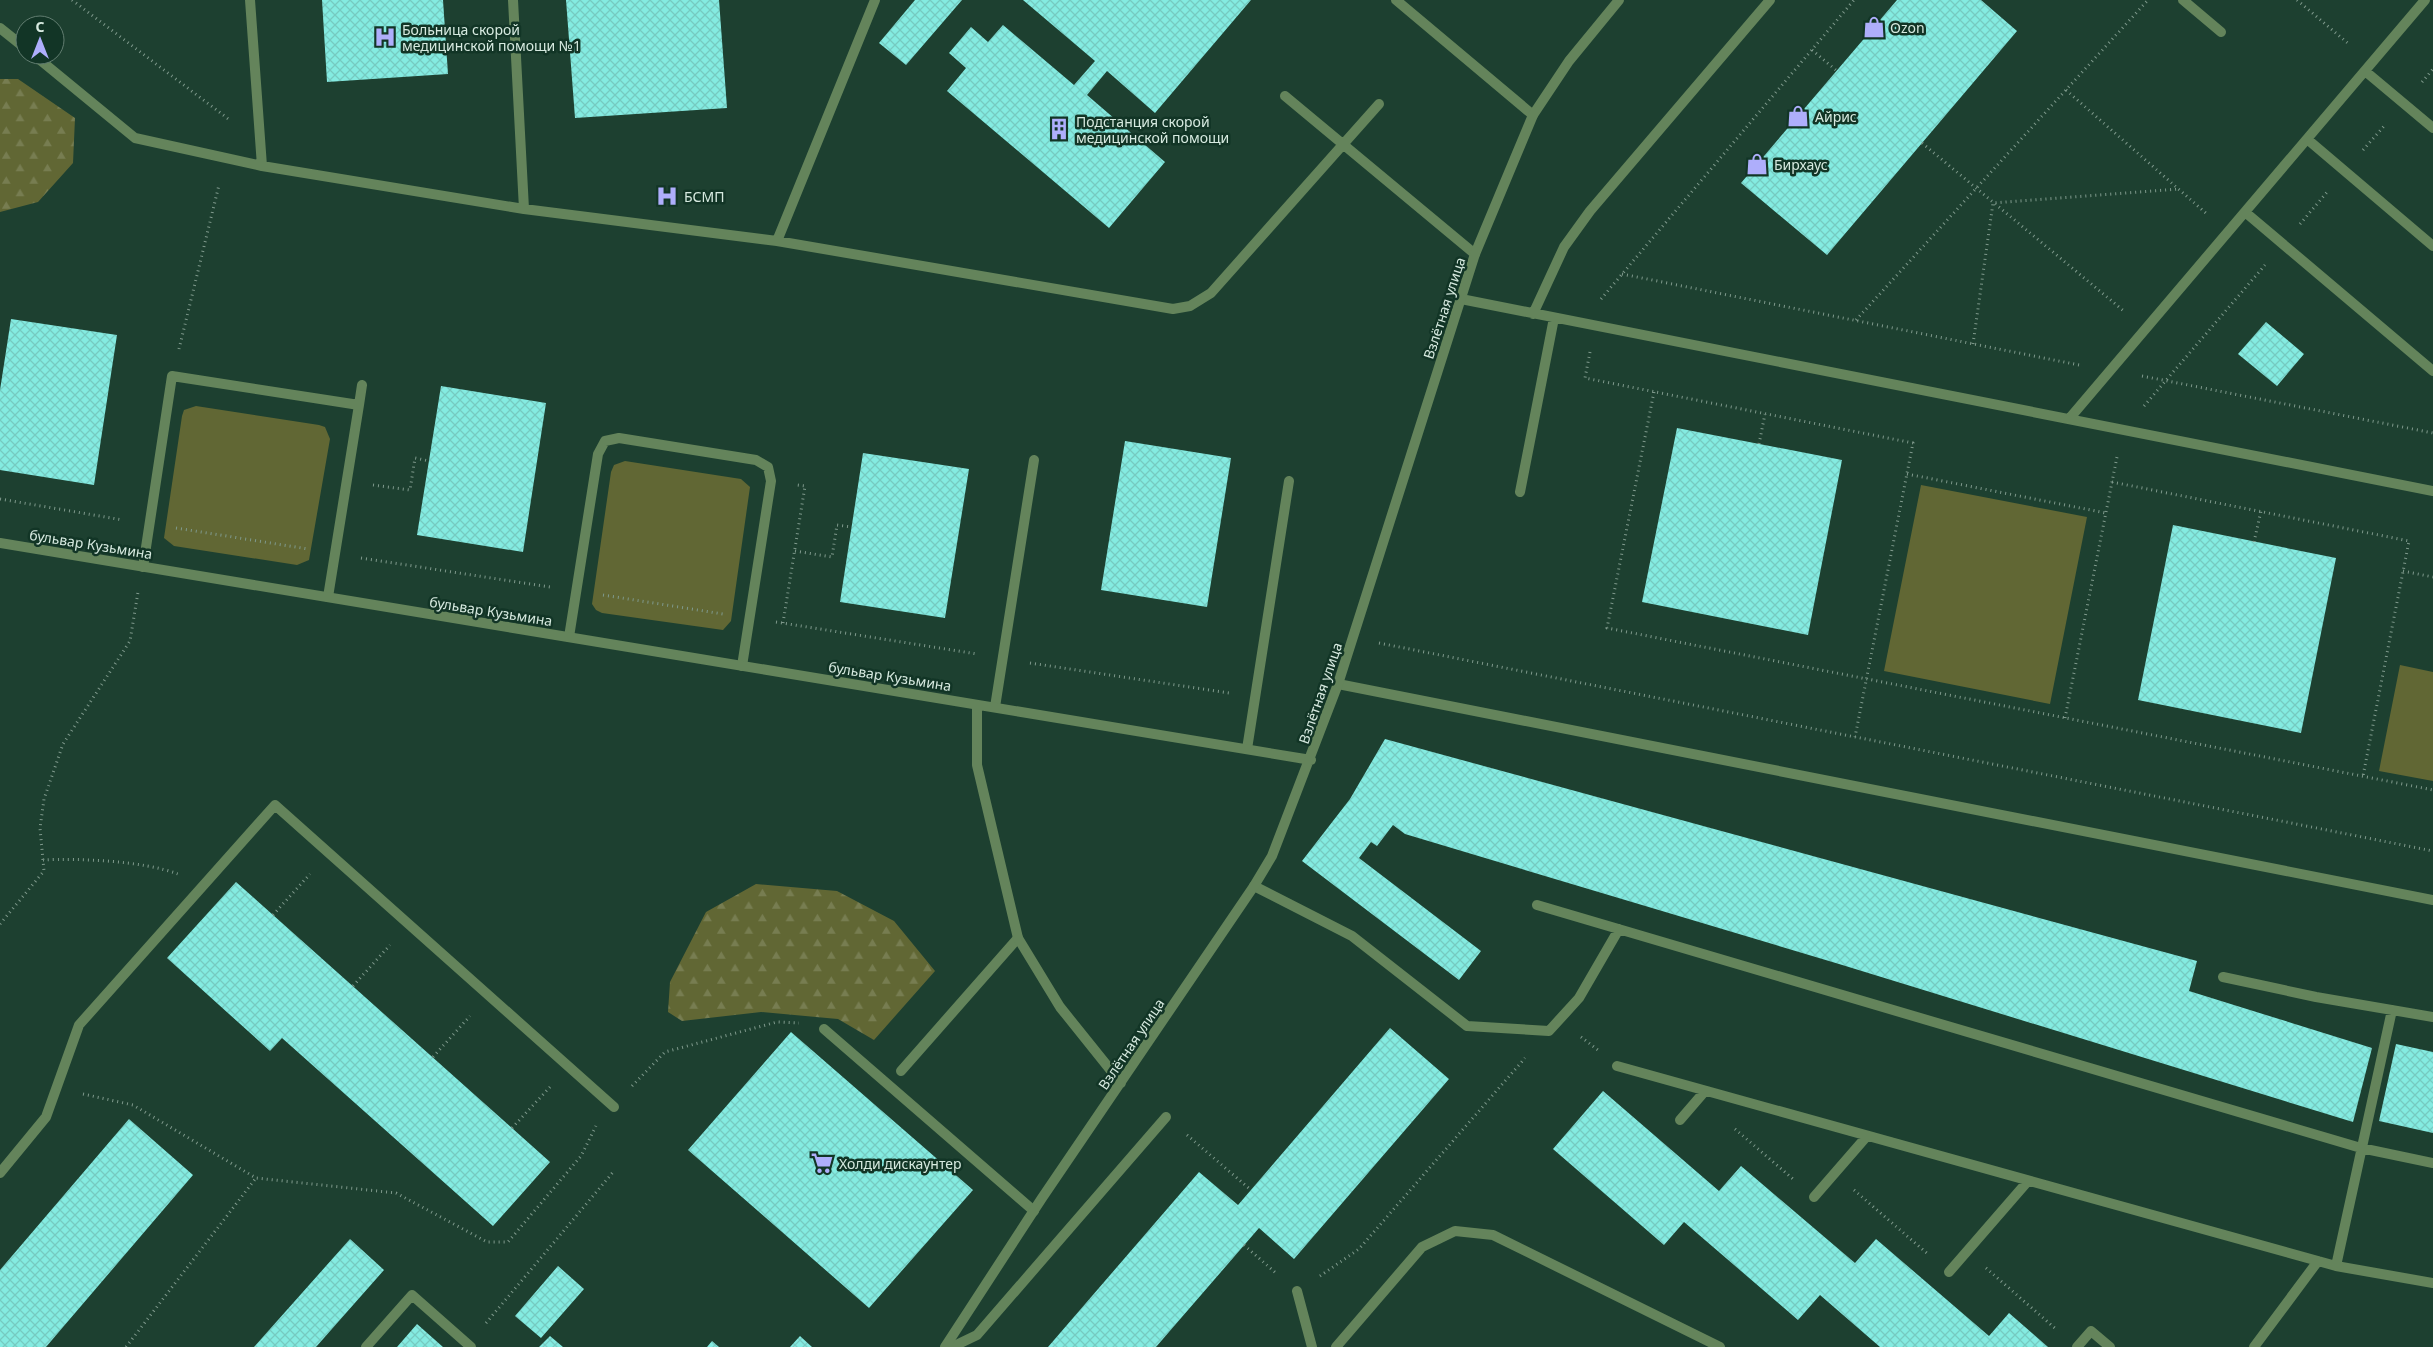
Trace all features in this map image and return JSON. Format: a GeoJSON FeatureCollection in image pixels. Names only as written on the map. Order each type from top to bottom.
{"type":"FeatureCollection","features":[{"type":"Feature","properties":{"kind":"street"},"geometry":{"type":"LineString","coordinates":[[250,0],[262,166]]}},
{"type":"Feature","properties":{"kind":"street"},"geometry":{"type":"LineString","coordinates":[[513,0],[524,209]]}},
{"type":"Feature","properties":{"kind":"street"},"geometry":{"type":"LineString","coordinates":[[777,241],[875,0]]}},
{"type":"Feature","properties":{"kind":"street"},"geometry":{"type":"LineString","coordinates":[[1396,0],[1533,116]]}},
{"type":"Feature","properties":{"kind":"street","name":"Взлётная улица"},"geometry":{"type":"LineString","coordinates":[[945,1347],[1034,1211],[1254,886],[1272,856],[1311,760],[1338,684],[1476,254],[1533,116],[1569,61],[1619,0]]}},
{"type":"Feature","properties":{"kind":"street"},"geometry":{"type":"LineString","coordinates":[[1533,314],[1564,247],[1590,211],[1770,0]]}},
{"type":"Feature","properties":{"kind":"street"},"geometry":{"type":"LineString","coordinates":[[2183,0],[2221,32]]}},
{"type":"Feature","properties":{"kind":"street"},"geometry":{"type":"LineString","coordinates":[[2070,419],[2425,0]]}},
{"type":"Feature","properties":{"kind":"street"},"geometry":{"type":"LineString","coordinates":[[0,28],[15,40]]}},
{"type":"Feature","properties":{"kind":"street"},"geometry":{"type":"LineString","coordinates":[[46,65],[135,138],[262,166],[524,209],[777,241],[1173,309],[1190,306],[1211,293],[1379,104]]}},
{"type":"Feature","properties":{"kind":"street"},"geometry":{"type":"LineString","coordinates":[[2365,71],[2433,128]]}},
{"type":"Feature","properties":{"kind":"street"},"geometry":{"type":"LineString","coordinates":[[1285,96],[1476,254]]}},
{"type":"Feature","properties":{"kind":"street"},"geometry":{"type":"LineString","coordinates":[[2307,139],[2433,246]]}},
{"type":"Feature","properties":{"kind":"street"},"geometry":{"type":"LineString","coordinates":[[2245,212],[2433,371]]}},
{"type":"Feature","properties":{"kind":"street"},"geometry":{"type":"LineString","coordinates":[[1461,300],[2433,491]]}},
{"type":"Feature","properties":{"kind":"street"},"geometry":{"type":"LineString","coordinates":[[1520,492],[1554,318]]}},
{"type":"Feature","properties":{"kind":"street"},"geometry":{"type":"LineString","coordinates":[[143,567],[172,376],[359,405]]}},
{"type":"Feature","properties":{"kind":"street"},"geometry":{"type":"LineString","coordinates":[[328,598],[362,385]]}},
{"type":"Feature","properties":{"kind":"street"},"geometry":{"type":"LineString","coordinates":[[568,637],[598,454],[605,442],[619,438],[756,460],[768,467],[771,481],[742,666]]}},
{"type":"Feature","properties":{"kind":"street"},"geometry":{"type":"LineString","coordinates":[[995,707],[1034,460]]}},
{"type":"Feature","properties":{"kind":"street"},"geometry":{"type":"LineString","coordinates":[[1247,749],[1289,481]]}},
{"type":"Feature","properties":{"kind":"street","name":"бульвар Кузьмина"},"geometry":{"type":"LineString","coordinates":[[0,543],[1311,760]]}},
{"type":"Feature","properties":{"kind":"street"},"geometry":{"type":"LineString","coordinates":[[1338,684],[2433,900]]}},
{"type":"Feature","properties":{"kind":"street"},"geometry":{"type":"LineString","coordinates":[[977,704],[977,765],[1018,938],[1060,1007],[1121,1083]]}},
{"type":"Feature","properties":{"kind":"street"},"geometry":{"type":"LineString","coordinates":[[0,1173],[46,1117],[79,1025],[275,805],[614,1107]]}},
{"type":"Feature","properties":{"kind":"street"},"geometry":{"type":"LineString","coordinates":[[1254,886],[1352,936],[1467,1026],[1549,1030],[1579,998],[1619,929]]}},
{"type":"Feature","properties":{"kind":"street"},"geometry":{"type":"LineString","coordinates":[[1537,905],[2361,1148],[2433,1163]]}},
{"type":"Feature","properties":{"kind":"street"},"geometry":{"type":"LineString","coordinates":[[901,1071],[1018,938]]}},
{"type":"Feature","properties":{"kind":"street"},"geometry":{"type":"LineString","coordinates":[[2223,977],[2316,997],[2433,1017]]}},
{"type":"Feature","properties":{"kind":"street"},"geometry":{"type":"LineString","coordinates":[[2336,1266],[2392,1010]]}},
{"type":"Feature","properties":{"kind":"street"},"geometry":{"type":"LineString","coordinates":[[824,1029],[1034,1211]]}},
{"type":"Feature","properties":{"kind":"street"},"geometry":{"type":"LineString","coordinates":[[1617,1066],[1702,1094],[1867,1136],[2336,1266],[2433,1284]]}},
{"type":"Feature","properties":{"kind":"street"},"geometry":{"type":"LineString","coordinates":[[1680,1120],[1702,1094]]}},
{"type":"Feature","properties":{"kind":"street"},"geometry":{"type":"LineString","coordinates":[[952,1347],[977,1335],[1166,1117]]}},
{"type":"Feature","properties":{"kind":"street"},"geometry":{"type":"LineString","coordinates":[[1814,1197],[1867,1136]]}},
{"type":"Feature","properties":{"kind":"street"},"geometry":{"type":"LineString","coordinates":[[1949,1272],[2028,1181]]}},
{"type":"Feature","properties":{"kind":"street"},"geometry":{"type":"LineString","coordinates":[[1336,1347],[1422,1247],[1455,1231],[1493,1235],[1720,1347]]}},
{"type":"Feature","properties":{"kind":"street"},"geometry":{"type":"LineString","coordinates":[[2254,1347],[2318,1261]]}},
{"type":"Feature","properties":{"kind":"street"},"geometry":{"type":"LineString","coordinates":[[1297,1292],[1312,1347]]}},
{"type":"Feature","properties":{"kind":"street"},"geometry":{"type":"LineString","coordinates":[[366,1347],[412,1295],[469,1345]]}},
{"type":"Feature","properties":{"kind":"street"},"geometry":{"type":"LineString","coordinates":[[2077,1347],[2091,1331],[2110,1347]]}},
{"type":"Feature","properties":{"kind":"path"},"geometry":{"type":"LineString","coordinates":[[72,0],[260,144]]}},
{"type":"Feature","properties":{"kind":"path"},"geometry":{"type":"LineString","coordinates":[[1601,299],[1854,0]]}},
{"type":"Feature","properties":{"kind":"path"},"geometry":{"type":"LineString","coordinates":[[1621,274],[1856,320],[2148,0]]}},
{"type":"Feature","properties":{"kind":"path"},"geometry":{"type":"LineString","coordinates":[[1812,50],[1837,71]]}},
{"type":"Feature","properties":{"kind":"path"},"geometry":{"type":"LineString","coordinates":[[2066,90],[2228,232]]}},
{"type":"Feature","properties":{"kind":"path"},"geometry":{"type":"LineString","coordinates":[[1922,143],[2146,330]]}},
{"type":"Feature","properties":{"kind":"path"},"geometry":{"type":"LineString","coordinates":[[1994,203],[2179,189]]}},
{"type":"Feature","properties":{"kind":"path"},"geometry":{"type":"LineString","coordinates":[[181,343],[218,190]]}},
{"type":"Feature","properties":{"kind":"path"},"geometry":{"type":"LineString","coordinates":[[1973,344],[1994,203]]}},
{"type":"Feature","properties":{"kind":"path"},"geometry":{"type":"LineString","coordinates":[[1585,378],[1913,443],[1855,737]]}},
{"type":"Feature","properties":{"kind":"path"},"geometry":{"type":"LineString","coordinates":[[1654,392],[1607,628],[2433,790]]}},
{"type":"Feature","properties":{"kind":"path"},"geometry":{"type":"LineString","coordinates":[[1759,444],[1765,414]]}},
{"type":"Feature","properties":{"kind":"path"},"geometry":{"type":"LineString","coordinates":[[372,485],[410,490],[414,458],[429,461]]}},
{"type":"Feature","properties":{"kind":"path"},"geometry":{"type":"LineString","coordinates":[[1907,474],[2106,513]]}},
{"type":"Feature","properties":{"kind":"path"},"geometry":{"type":"LineString","coordinates":[[771,481],[805,486],[783,623]]}},
{"type":"Feature","properties":{"kind":"path"},"geometry":{"type":"LineString","coordinates":[[2066,718],[2112,482],[2409,541],[2363,776]]}},
{"type":"Feature","properties":{"kind":"path"},"geometry":{"type":"LineString","coordinates":[[0,499],[149,524]]}},
{"type":"Feature","properties":{"kind":"path"},"geometry":{"type":"LineString","coordinates":[[2254,542],[2260,512]]}},
{"type":"Feature","properties":{"kind":"path"},"geometry":{"type":"LineString","coordinates":[[795,551],[832,557],[837,525],[851,527]]}},
{"type":"Feature","properties":{"kind":"path"},"geometry":{"type":"LineString","coordinates":[[0,924],[44,871],[40,828],[44,799],[63,744],[130,641],[143,567]]}},
{"type":"Feature","properties":{"kind":"path"},"geometry":{"type":"LineString","coordinates":[[2403,571],[2433,577]]}},
{"type":"Feature","properties":{"kind":"path"},"geometry":{"type":"LineString","coordinates":[[1353,638],[2433,851]]}},
{"type":"Feature","properties":{"kind":"path"},"geometry":{"type":"LineString","coordinates":[[1002,658],[1255,698]]}},
{"type":"Feature","properties":{"kind":"path"},"geometry":{"type":"LineString","coordinates":[[42,860],[72,858],[163,868],[204,884]]}},
{"type":"Feature","properties":{"kind":"path"},"geometry":{"type":"LineString","coordinates":[[273,915],[311,873]]}},
{"type":"Feature","properties":{"kind":"path"},"geometry":{"type":"LineString","coordinates":[[353,986],[390,944]]}},
{"type":"Feature","properties":{"kind":"path"},"geometry":{"type":"LineString","coordinates":[[433,1057],[470,1016]]}},
{"type":"Feature","properties":{"kind":"path"},"geometry":{"type":"LineString","coordinates":[[642,1075],[665,1052],[777,1022],[798,1022],[824,1029]]}},
{"type":"Feature","properties":{"kind":"path"},"geometry":{"type":"LineString","coordinates":[[1244,1245],[1297,1292],[1359,1250],[1549,1030]]}},
{"type":"Feature","properties":{"kind":"path"},"geometry":{"type":"LineString","coordinates":[[512,1128],[550,1086]]}},
{"type":"Feature","properties":{"kind":"path"},"geometry":{"type":"LineString","coordinates":[[56,1088],[133,1105],[256,1178],[396,1193],[486,1242],[508,1242],[581,1156],[596,1127]]}},
{"type":"Feature","properties":{"kind":"path"},"geometry":{"type":"LineString","coordinates":[[1702,1094],[1814,1197]]}},
{"type":"Feature","properties":{"kind":"path"},"geometry":{"type":"LineString","coordinates":[[1166,1117],[1251,1190]]}},
{"type":"Feature","properties":{"kind":"path"},"geometry":{"type":"LineString","coordinates":[[469,1345],[614,1171]]}},
{"type":"Feature","properties":{"kind":"path"},"geometry":{"type":"LineString","coordinates":[[1835,1173],[1949,1272]]}},
{"type":"Feature","properties":{"kind":"path"},"geometry":{"type":"LineString","coordinates":[[126,1347],[256,1178]]}},
{"type":"Feature","properties":{"kind":"path"},"geometry":{"type":"LineString","coordinates":[[1967,1252],[2077,1347]]}},
{"type":"Feature","properties":{"kind":"green space"},"geometry":{"type":"Polygon","coordinates":[[[0,79],[18,79],[75,118],[73,163],[38,202],[0,212],[0,79]]]}},
{"type":"Feature","properties":{"kind":"green space"},"geometry":{"type":"Polygon","coordinates":[[[196,406],[325,427],[330,439],[309,560],[297,565],[174,546],[164,538],[182,416],[184,410],[196,406]]]}},
{"type":"Feature","properties":{"kind":"green space"},"geometry":{"type":"Polygon","coordinates":[[[625,461],[741,479],[750,487],[731,621],[723,630],[602,613],[596,610],[592,604],[611,472],[614,465],[625,461]]]}},
{"type":"Feature","properties":{"kind":"green space"},"geometry":{"type":"Polygon","coordinates":[[[1921,485],[2087,517],[2050,704],[1884,671],[1921,485]]]}},
{"type":"Feature","properties":{"kind":"green space"},"geometry":{"type":"Polygon","coordinates":[[[2400,665],[2433,672],[2433,781],[2379,771],[2400,665]]]}},
{"type":"Feature","properties":{"kind":"green space"},"geometry":{"type":"Polygon","coordinates":[[[756,884],[837,891],[894,921],[935,971],[874,1040],[838,1019],[761,1012],[682,1021],[668,1012],[670,982],[706,912],[756,884]]]}},
{"type":"Feature","properties":{"kind":"building","name":"Больница скорой медицинской помощи №1"},"geometry":{"type":"Polygon","coordinates":[[[322,0],[443,0],[448,74],[327,82],[322,0]]]}},
{"type":"Feature","properties":{"kind":"building"},"geometry":{"type":"Polygon","coordinates":[[[566,0],[719,0],[727,108],[575,118],[566,0]]]}},
{"type":"Feature","properties":{"kind":"building"},"geometry":{"type":"Polygon","coordinates":[[[915,0],[962,0],[906,65],[879,43],[915,0]]]}},
{"type":"Feature","properties":{"kind":"building","name":"Подстанция скорой медицинской помощи"},"geometry":{"type":"Polygon","coordinates":[[[1023,0],[1251,0],[1155,113],[1107,71],[1087,95],[1165,162],[1109,228],[947,91],[966,68],[949,53],[971,27],[988,42],[1003,25],[1074,85],[1095,61],[1023,0]]]}},
{"type":"Feature","properties":{"kind":"building"},"geometry":{"type":"Polygon","coordinates":[[[1897,0],[1981,0],[2017,31],[1827,255],[1741,183],[1897,0]]]}},
{"type":"Feature","properties":{"kind":"building"},"geometry":{"type":"Polygon","coordinates":[[[11,319],[117,335],[94,485],[0,470],[0,390],[11,319]]]}},
{"type":"Feature","properties":{"kind":"building"},"geometry":{"type":"Polygon","coordinates":[[[2266,322],[2304,354],[2277,386],[2238,354],[2266,322]]]}},
{"type":"Feature","properties":{"kind":"building"},"geometry":{"type":"Polygon","coordinates":[[[441,386],[546,403],[523,552],[417,535],[441,386]]]}},
{"type":"Feature","properties":{"kind":"building"},"geometry":{"type":"Polygon","coordinates":[[[1677,428],[1842,460],[1808,635],[1642,602],[1677,428]]]}},
{"type":"Feature","properties":{"kind":"building"},"geometry":{"type":"Polygon","coordinates":[[[1125,441],[1231,458],[1207,607],[1101,590],[1125,441]]]}},
{"type":"Feature","properties":{"kind":"building"},"geometry":{"type":"Polygon","coordinates":[[[863,453],[969,469],[945,618],[840,602],[863,453]]]}},
{"type":"Feature","properties":{"kind":"building"},"geometry":{"type":"Polygon","coordinates":[[[2173,525],[2336,558],[2301,733],[2138,700],[2173,525]]]}},
{"type":"Feature","properties":{"kind":"building"},"geometry":{"type":"Polygon","coordinates":[[[1385,739],[2197,961],[2189,991],[2372,1048],[2353,1122],[1839,964],[1405,834],[1393,825],[1377,846],[1371,842],[1359,858],[1481,951],[1459,980],[1302,861],[1350,799],[1385,739]]]}},
{"type":"Feature","properties":{"kind":"building"},"geometry":{"type":"Polygon","coordinates":[[[236,882],[550,1162],[493,1226],[282,1038],[270,1051],[167,958],[236,882]]]}},
{"type":"Feature","properties":{"kind":"building"},"geometry":{"type":"Polygon","coordinates":[[[1390,1028],[1449,1079],[1294,1259],[1259,1228],[1156,1347],[1048,1347],[1199,1172],[1238,1205],[1390,1028]]]}},
{"type":"Feature","properties":{"kind":"building","name":"Холди дискаунтер"},"geometry":{"type":"Polygon","coordinates":[[[791,1032],[973,1190],[869,1308],[688,1150],[791,1032]]]}},
{"type":"Feature","properties":{"kind":"building"},"geometry":{"type":"Polygon","coordinates":[[[2396,1044],[2433,1052],[2433,1133],[2379,1121],[2396,1044]]]}},
{"type":"Feature","properties":{"kind":"building"},"geometry":{"type":"Polygon","coordinates":[[[1603,1091],[1719,1191],[1741,1166],[1855,1263],[1876,1239],[1989,1336],[2009,1313],[2048,1347],[1880,1347],[1820,1295],[1798,1320],[1684,1222],[1664,1245],[1553,1149],[1603,1091]]]}},
{"type":"Feature","properties":{"kind":"building"},"geometry":{"type":"Polygon","coordinates":[[[129,1119],[193,1175],[46,1347],[0,1347],[0,1270],[129,1119]]]}},
{"type":"Feature","properties":{"kind":"building"},"geometry":{"type":"Polygon","coordinates":[[[350,1239],[384,1270],[316,1347],[254,1347],[350,1239]]]}},
{"type":"Feature","properties":{"kind":"building"},"geometry":{"type":"Polygon","coordinates":[[[558,1266],[584,1289],[541,1338],[515,1316],[558,1266]]]}},
{"type":"Feature","properties":{"kind":"building"},"geometry":{"type":"Polygon","coordinates":[[[417,1324],[443,1347],[397,1347],[417,1324]]]}},
{"type":"Feature","properties":{"kind":"building"},"geometry":{"type":"Polygon","coordinates":[[[550,1336],[563,1347],[539,1347],[550,1336]]]}},
{"type":"Feature","properties":{"kind":"building"},"geometry":{"type":"Polygon","coordinates":[[[800,1336],[812,1347],[790,1347],[800,1336]]]}},
{"type":"Feature","properties":{"kind":"building"},"geometry":{"type":"Polygon","coordinates":[[[712,1341],[719,1347],[707,1347],[712,1341]]]}},
{"type":"Feature","properties":{"kind":"place","name":"Ozon"},"geometry":{"type":"Point","coordinates":[1874,27]}},
{"type":"Feature","properties":{"kind":"place","name":"Больница скорой медицинской помощи №1"},"geometry":{"type":"Point","coordinates":[385,37]}},
{"type":"Feature","properties":{"kind":"place","name":"Айрис"},"geometry":{"type":"Point","coordinates":[1798,116]}},
{"type":"Feature","properties":{"kind":"place","name":"Подстанция скорой медицинской помощи"},"geometry":{"type":"Point","coordinates":[1059,129]}},
{"type":"Feature","properties":{"kind":"place","name":"Бирхаус"},"geometry":{"type":"Point","coordinates":[1757,164]}},
{"type":"Feature","properties":{"kind":"place","name":"БСМП"},"geometry":{"type":"Point","coordinates":[667,196]}},
{"type":"Feature","properties":{"kind":"place","name":"Холди дискаунтер"},"geometry":{"type":"Point","coordinates":[822,1163]}}]}
